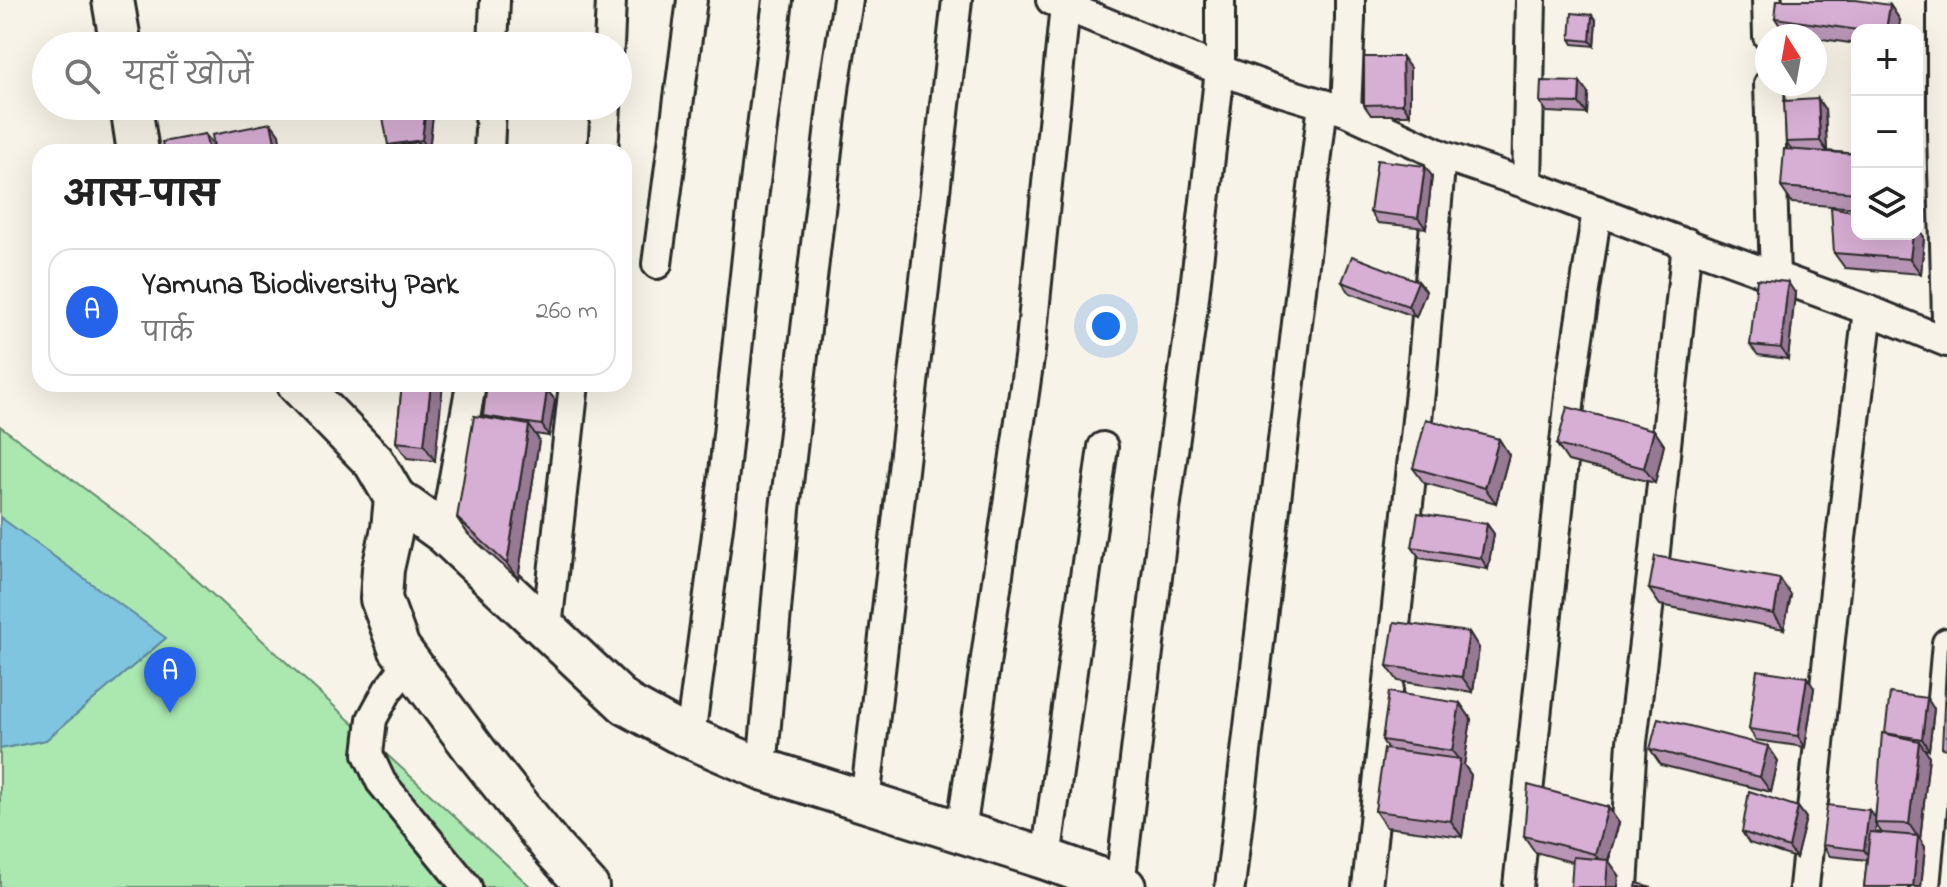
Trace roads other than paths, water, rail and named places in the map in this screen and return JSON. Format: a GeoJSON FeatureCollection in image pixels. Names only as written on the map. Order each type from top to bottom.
{"type":"FeatureCollection","features":[{"type":"Feature","properties":{"kind":"street"},"geometry":{"type":"LineString","coordinates":[[113,0],[119,32]]}},
{"type":"Feature","properties":{"kind":"street"},"geometry":{"type":"LineString","coordinates":[[494,32],[495,0]]}},
{"type":"Feature","properties":{"kind":"street"},"geometry":{"type":"LineString","coordinates":[[610,32],[611,0]]}},
{"type":"Feature","properties":{"kind":"street"},"geometry":{"type":"LineString","coordinates":[[657,264],[692,0]]}},
{"type":"Feature","properties":{"kind":"street"},"geometry":{"type":"LineString","coordinates":[[690,737],[719,519],[778,0]]}},
{"type":"Feature","properties":{"kind":"street"},"geometry":{"type":"LineString","coordinates":[[762,769],[785,509],[835,82],[848,0]]}},
{"type":"Feature","properties":{"kind":"street"},"geometry":{"type":"LineString","coordinates":[[865,802],[957,0]]}},
{"type":"Feature","properties":{"kind":"street"},"geometry":{"type":"LineString","coordinates":[[306,392],[374,462],[395,498],[444,533],[626,704],[677,732],[762,769],[1122,886],[1220,70],[1220,0]]}},
{"type":"Feature","properties":{"kind":"street"},"geometry":{"type":"LineString","coordinates":[[1230,887],[1350,0]]}},
{"type":"Feature","properties":{"kind":"street"},"geometry":{"type":"LineString","coordinates":[[1527,184],[1531,0]]}},
{"type":"Feature","properties":{"kind":"street"},"geometry":{"type":"LineString","coordinates":[[1767,0],[1768,24]]}},
{"type":"Feature","properties":{"kind":"street"},"geometry":{"type":"LineString","coordinates":[[1942,0],[1947,319]]}},
{"type":"Feature","properties":{"kind":"street"},"geometry":{"type":"LineString","coordinates":[[961,832],[1030,351],[1058,3],[1220,70],[1334,108],[1441,155],[1687,243],[1947,342]]}},
{"type":"Feature","properties":{"kind":"street"},"geometry":{"type":"LineString","coordinates":[[1769,96],[1775,276]]}},
{"type":"Feature","properties":{"kind":"street"},"geometry":{"type":"LineString","coordinates":[[133,120],[137,144]]}},
{"type":"Feature","properties":{"kind":"street"},"geometry":{"type":"LineString","coordinates":[[489,144],[490,120]]}},
{"type":"Feature","properties":{"kind":"street"},"geometry":{"type":"LineString","coordinates":[[604,144],[605,120]]}},
{"type":"Feature","properties":{"kind":"street"},"geometry":{"type":"LineString","coordinates":[[1367,887],[1422,373],[1441,155]]}},
{"type":"Feature","properties":{"kind":"street"},"geometry":{"type":"LineString","coordinates":[[1518,887],[1572,377],[1597,210]]}},
{"type":"Feature","properties":{"kind":"street"},"geometry":{"type":"LineString","coordinates":[[1623,887],[1632,742],[1687,243]]}},
{"type":"Feature","properties":{"kind":"street"},"geometry":{"type":"LineString","coordinates":[[1804,887],[1868,310]]}},
{"type":"Feature","properties":{"kind":"street"},"geometry":{"type":"LineString","coordinates":[[444,533],[470,392]]}},
{"type":"Feature","properties":{"kind":"street"},"geometry":{"type":"LineString","coordinates":[[547,628],[573,392]]}},
{"type":"Feature","properties":{"kind":"street"},"geometry":{"type":"LineString","coordinates":[[1046,859],[1103,447]]}},
{"type":"Feature","properties":{"kind":"street"},"geometry":{"type":"LineString","coordinates":[[395,498],[381,599],[399,648],[477,753],[555,851],[588,887]]}},
{"type":"Feature","properties":{"kind":"street"},"geometry":{"type":"LineString","coordinates":[[1925,887],[1947,643]]}},
{"type":"Feature","properties":{"kind":"street"},"geometry":{"type":"LineString","coordinates":[[410,661],[388,690],[372,719],[368,754],[381,782],[467,887]]}},
{"type":"Feature","properties":{"kind":"water"},"geometry":{"type":"Polygon","coordinates":[[[0,517],[166,638],[46,740],[0,749],[0,517]]]}},
{"type":"Feature","properties":{"kind":"place","name":"Yamuna Biodiversity Park"},"geometry":{"type":"Point","coordinates":[170,713]}}]}
